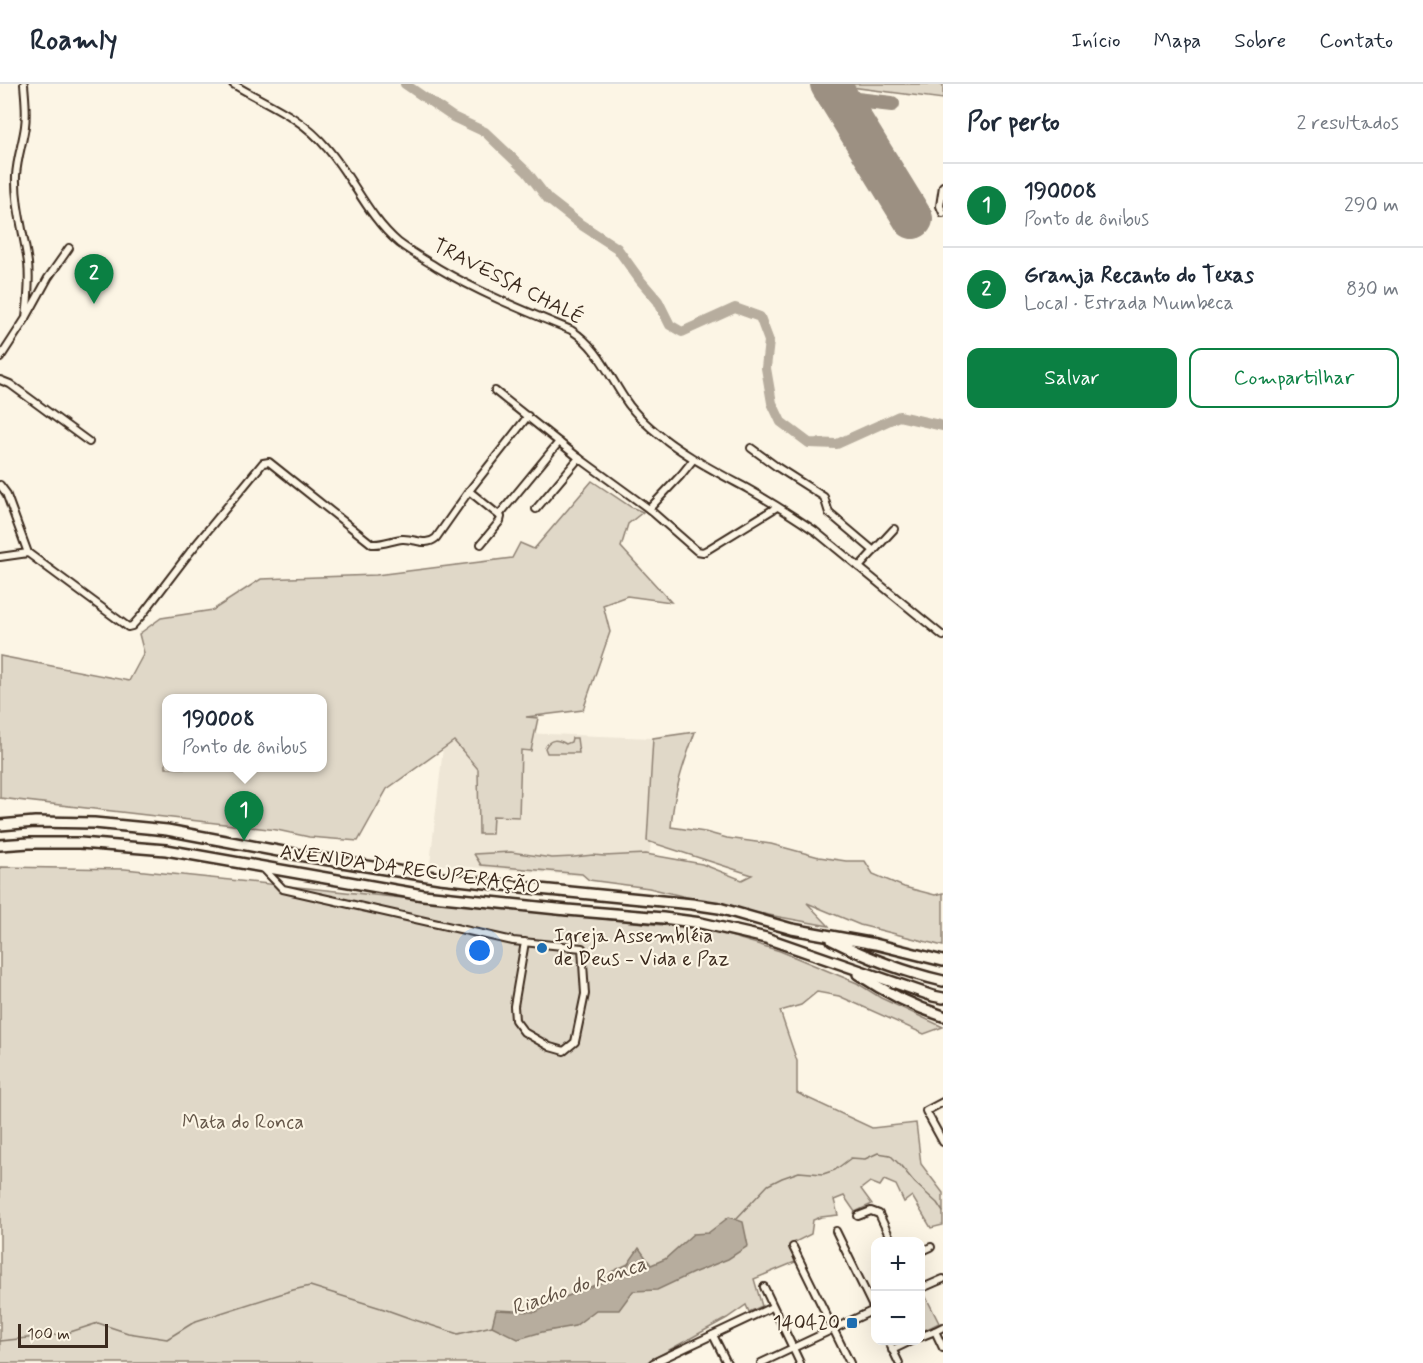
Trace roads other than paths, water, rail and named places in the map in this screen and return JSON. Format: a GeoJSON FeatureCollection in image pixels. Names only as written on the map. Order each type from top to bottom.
{"type":"FeatureCollection","features":[{"type":"Feature","properties":{"kind":"highway"},"geometry":{"type":"LineString","coordinates":[[0,825],[25,822],[94,823],[158,829],[448,879],[663,900],[719,908],[822,935],[943,960]]}},
{"type":"Feature","properties":{"kind":"highway","name":"AVENIDA DA RECUPERAÇÃO"},"geometry":{"type":"LineString","coordinates":[[0,845],[106,844],[181,852],[423,895],[701,923],[766,938],[846,966]]}},
{"type":"Feature","properties":{"kind":"highway"},"geometry":{"type":"LineString","coordinates":[[822,935],[861,955],[887,965],[943,981]]}},
{"type":"Feature","properties":{"kind":"highway"},"geometry":{"type":"LineString","coordinates":[[846,966],[943,998]]}},
{"type":"Feature","properties":{"kind":"highway"},"geometry":{"type":"LineString","coordinates":[[846,966],[908,1003],[943,1016]]}},
{"type":"Feature","properties":{"kind":"street"},"geometry":{"type":"LineString","coordinates":[[24,84],[25,125],[16,177],[28,265],[26,318]]}},
{"type":"Feature","properties":{"kind":"street","name":"TRAVESSA CHALÉ"},"geometry":{"type":"LineString","coordinates":[[233,84],[308,127],[327,147],[386,231],[400,243],[465,284],[580,336],[598,355],[641,419],[654,430],[693,459],[792,515],[943,636]]}},
{"type":"Feature","properties":{"kind":"street"},"geometry":{"type":"LineString","coordinates":[[943,186],[940,206],[943,213]]}},
{"type":"Feature","properties":{"kind":"street"},"geometry":{"type":"LineString","coordinates":[[0,358],[48,278],[69,248]]}},
{"type":"Feature","properties":{"kind":"street"},"geometry":{"type":"LineString","coordinates":[[0,380],[10,384],[89,442]]}},
{"type":"Feature","properties":{"kind":"street"},"geometry":{"type":"LineString","coordinates":[[495,391],[579,458],[649,509],[700,552],[777,507]]}},
{"type":"Feature","properties":{"kind":"street"},"geometry":{"type":"LineString","coordinates":[[0,485],[6,493],[28,553],[128,627],[132,626],[142,615],[261,464],[269,462],[372,544],[379,545],[404,539],[430,542],[436,538],[469,491],[528,416]]}},
{"type":"Feature","properties":{"kind":"street"},"geometry":{"type":"LineString","coordinates":[[482,544],[500,521],[500,516],[559,442]]}},
{"type":"Feature","properties":{"kind":"street"},"geometry":{"type":"LineString","coordinates":[[751,448],[824,497],[829,513],[874,551]]}},
{"type":"Feature","properties":{"kind":"street"},"geometry":{"type":"LineString","coordinates":[[536,509],[579,458]]}},
{"type":"Feature","properties":{"kind":"street"},"geometry":{"type":"LineString","coordinates":[[649,509],[693,459]]}},
{"type":"Feature","properties":{"kind":"street"},"geometry":{"type":"LineString","coordinates":[[469,491],[500,516]]}},
{"type":"Feature","properties":{"kind":"street"},"geometry":{"type":"LineString","coordinates":[[859,567],[894,529]]}},
{"type":"Feature","properties":{"kind":"street"},"geometry":{"type":"LineString","coordinates":[[0,557],[28,553]]}},
{"type":"Feature","properties":{"kind":"street"},"geometry":{"type":"LineString","coordinates":[[262,867],[283,889],[505,939],[582,948],[585,994],[575,1042],[564,1051],[550,1047],[524,1032],[515,1020],[514,1006],[525,942]]}},
{"type":"Feature","properties":{"kind":"street"},"geometry":{"type":"LineString","coordinates":[[943,1102],[926,1111],[943,1142]]}},
{"type":"Feature","properties":{"kind":"street"},"geometry":{"type":"LineString","coordinates":[[858,1216],[871,1211],[876,1212],[890,1237]]}},
{"type":"Feature","properties":{"kind":"street"},"geometry":{"type":"LineString","coordinates":[[836,1231],[871,1303]]}},
{"type":"Feature","properties":{"kind":"street"},"geometry":{"type":"LineString","coordinates":[[793,1247],[850,1363]]}},
{"type":"Feature","properties":{"kind":"street"},"geometry":{"type":"LineString","coordinates":[[925,1250],[932,1247]]}},
{"type":"Feature","properties":{"kind":"street"},"geometry":{"type":"LineString","coordinates":[[925,1287],[943,1279]]}},
{"type":"Feature","properties":{"kind":"street"},"geometry":{"type":"LineString","coordinates":[[764,1287],[800,1363]]}},
{"type":"Feature","properties":{"kind":"street"},"geometry":{"type":"LineString","coordinates":[[653,1363],[667,1360],[772,1307]]}},
{"type":"Feature","properties":{"kind":"street"},"geometry":{"type":"LineString","coordinates":[[761,1363],[833,1328],[871,1313]]}},
{"type":"Feature","properties":{"kind":"street"},"geometry":{"type":"LineString","coordinates":[[925,1335],[943,1327]]}},
{"type":"Feature","properties":{"kind":"street"},"geometry":{"type":"LineString","coordinates":[[935,1331],[943,1348]]}},
{"type":"Feature","properties":{"kind":"street"},"geometry":{"type":"LineString","coordinates":[[713,1335],[727,1363]]}},
{"type":"Feature","properties":{"kind":"street"},"geometry":{"type":"LineString","coordinates":[[890,1345],[899,1363]]}},
{"type":"Feature","properties":{"kind":"street"},"geometry":{"type":"LineString","coordinates":[[892,1350],[904,1345]]}},
{"type":"Feature","properties":{"kind":"waterway"},"geometry":{"type":"LineString","coordinates":[[405,84],[453,117],[485,132],[527,172],[548,199],[580,224],[617,248],[658,301],[670,325],[682,332],[735,308],[760,317],[769,341],[766,368],[772,403],[781,422],[809,443],[837,444],[899,416],[943,426]]}},
{"type":"Feature","properties":{"kind":"waterway","name":"Riacho do Ronca"},"geometry":{"type":"LineString","coordinates":[[736,1219],[768,1185],[782,1178],[799,1172],[823,1174],[835,1170],[851,1158],[865,1159],[878,1153],[890,1155],[943,1212]]}},
{"type":"Feature","properties":{"kind":"waterway","name":"Riacho do Ronca"},"geometry":{"type":"LineString","coordinates":[[0,1341],[64,1334],[98,1323],[128,1333],[167,1339],[196,1321],[310,1286],[458,1334],[492,1326]]}},
{"type":"Feature","properties":{"kind":"place","name":"Granja Recanto do Texas"},"geometry":{"type":"Point","coordinates":[94,304]}},
{"type":"Feature","properties":{"kind":"place","name":"190008"},"geometry":{"type":"Point","coordinates":[244,841]}},
{"type":"Feature","properties":{"kind":"place","name":"Igreja Assembléia de Deus - Vida e Paz"},"geometry":{"type":"Point","coordinates":[542,948]}},
{"type":"Feature","properties":{"kind":"place","name":"140420"},"geometry":{"type":"Point","coordinates":[852,1323]}},
{"type":"Feature","properties":{"kind":"park label","name":"Mata do Ronca"},"geometry":{"type":"Point","coordinates":[243,1122]}}]}
